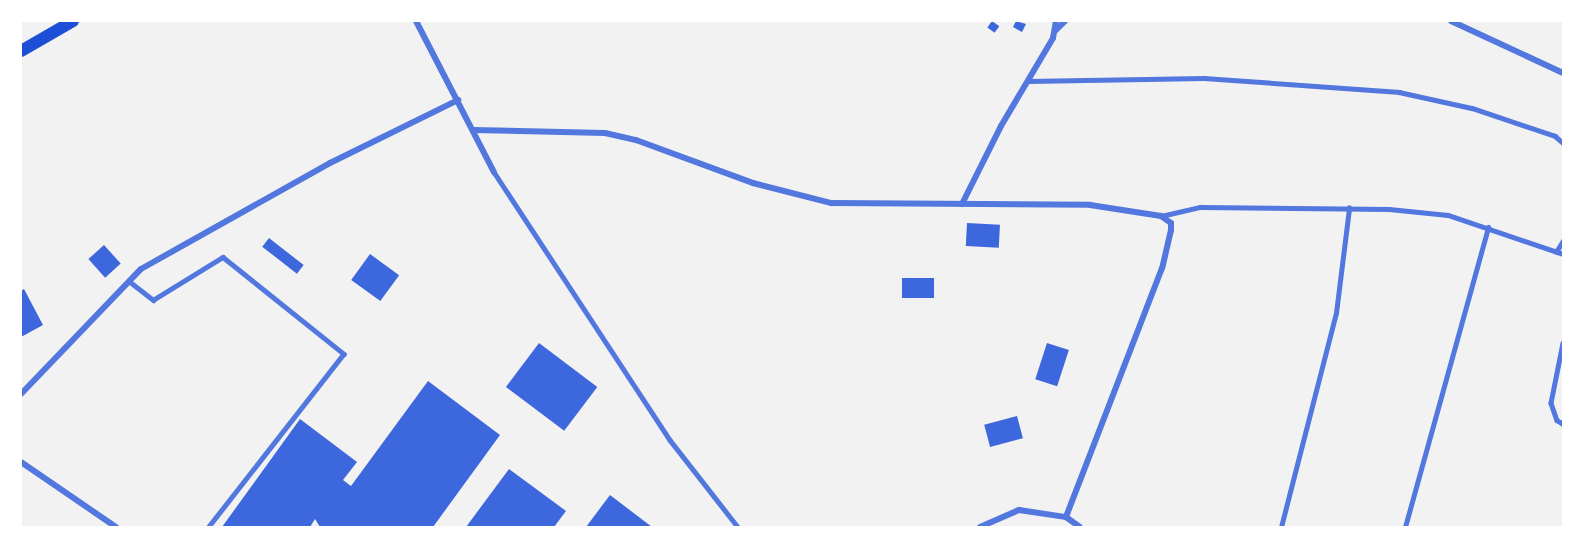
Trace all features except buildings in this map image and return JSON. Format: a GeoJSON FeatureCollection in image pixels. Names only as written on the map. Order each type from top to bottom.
{"type":"FeatureCollection","features":[{"type":"Feature","properties":{"kind":"main road"},"geometry":{"type":"LineString","coordinates":[[21,51],[73,21]]}},
{"type":"Feature","properties":{"kind":"street"},"geometry":{"type":"LineString","coordinates":[[416,21],[494,172]]}},
{"type":"Feature","properties":{"kind":"street"},"geometry":{"type":"LineString","coordinates":[[962,204],[1029,81],[1054,32],[1056,21]]}},
{"type":"Feature","properties":{"kind":"street"},"geometry":{"type":"LineString","coordinates":[[1054,32],[1065,21]]}},
{"type":"Feature","properties":{"kind":"street"},"geometry":{"type":"LineString","coordinates":[[1451,21],[1563,74]]}},
{"type":"Feature","properties":{"kind":"street"},"geometry":{"type":"LineString","coordinates":[[21,394],[141,269],[319,169],[458,100]]}},
{"type":"Feature","properties":{"kind":"street"},"geometry":{"type":"LineString","coordinates":[[473,130],[605,133],[636,140],[811,200],[1090,205],[1161,216],[1171,223],[1162,268],[1065,517]]}},
{"type":"Feature","properties":{"kind":"street"},"geometry":{"type":"LineString","coordinates":[[21,462],[116,527]]}},
{"type":"Feature","properties":{"kind":"street"},"geometry":{"type":"LineString","coordinates":[[980,527],[1019,510],[1065,517],[1080,527]]}},
{"type":"Feature","properties":{"kind":"lane"},"geometry":{"type":"LineString","coordinates":[[1029,81],[1204,78],[1399,92],[1472,108],[1554,136],[1563,143]]}},
{"type":"Feature","properties":{"kind":"lane"},"geometry":{"type":"LineString","coordinates":[[494,172],[670,440],[738,527]]}},
{"type":"Feature","properties":{"kind":"lane"},"geometry":{"type":"LineString","coordinates":[[1161,216],[1200,207],[1349,208],[1448,215],[1563,254]]}},
{"type":"Feature","properties":{"kind":"lane"},"geometry":{"type":"LineString","coordinates":[[1281,527],[1336,313],[1349,208]]}},
{"type":"Feature","properties":{"kind":"lane"},"geometry":{"type":"LineString","coordinates":[[1405,527],[1488,227]]}},
{"type":"Feature","properties":{"kind":"lane"},"geometry":{"type":"LineString","coordinates":[[1557,252],[1563,241]]}},
{"type":"Feature","properties":{"kind":"lane"},"geometry":{"type":"LineString","coordinates":[[129,281],[153,300],[223,257],[344,354],[209,527]]}},
{"type":"Feature","properties":{"kind":"lane"},"geometry":{"type":"LineString","coordinates":[[1563,343],[1551,403],[1557,420],[1563,424]]}}]}
